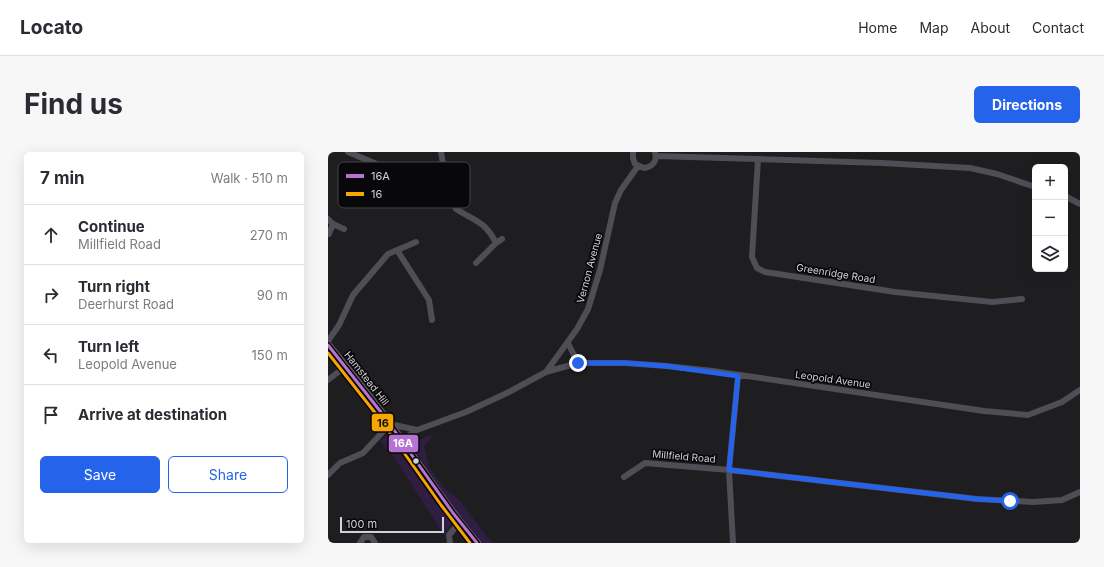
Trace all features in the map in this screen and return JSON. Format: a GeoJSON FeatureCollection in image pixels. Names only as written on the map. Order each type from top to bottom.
{"type":"FeatureCollection","features":[{"type":"Feature","properties":{"kind":"main road","name":"Hamstead Hill"},"geometry":{"type":"LineString","coordinates":[[328,345],[346,366],[402,440],[459,523],[477,543]]}},
{"type":"Feature","properties":{"kind":"street"},"geometry":{"type":"LineString","coordinates":[[348,152],[372,162],[374,155]]}},
{"type":"Feature","properties":{"kind":"street"},"geometry":{"type":"LineString","coordinates":[[441,152],[443,162]]}},
{"type":"Feature","properties":{"kind":"street"},"geometry":{"type":"LineString","coordinates":[[634,152],[634,162],[638,166],[644,168],[670,156]]}},
{"type":"Feature","properties":{"kind":"street"},"geometry":{"type":"LineString","coordinates":[[654,163],[656,154],[670,156],[882,163],[970,168],[997,174],[1032,186]]}},
{"type":"Feature","properties":{"kind":"street","name":"Greenridge Road"},"geometry":{"type":"LineString","coordinates":[[758,159],[752,257],[757,268],[765,272],[917,295],[992,302],[1022,299]]}},
{"type":"Feature","properties":{"kind":"street","name":"Vernon Avenue"},"geometry":{"type":"LineString","coordinates":[[402,440],[417,430],[466,412],[507,393],[546,372],[577,330],[588,310],[600,270],[615,203],[620,190],[638,166]]}},
{"type":"Feature","properties":{"kind":"street"},"geometry":{"type":"LineString","coordinates":[[1068,198],[1080,204]]}},
{"type":"Feature","properties":{"kind":"street"},"geometry":{"type":"LineString","coordinates":[[456,208],[477,220],[491,234],[496,242]]}},
{"type":"Feature","properties":{"kind":"street"},"geometry":{"type":"LineString","coordinates":[[329,234],[331,222],[344,229]]}},
{"type":"Feature","properties":{"kind":"street"},"geometry":{"type":"LineString","coordinates":[[476,263],[496,242],[502,239]]}},
{"type":"Feature","properties":{"kind":"street"},"geometry":{"type":"LineString","coordinates":[[328,341],[339,325],[353,295],[388,254],[416,242]]}},
{"type":"Feature","properties":{"kind":"street"},"geometry":{"type":"LineString","coordinates":[[397,250],[429,300],[432,320]]}},
{"type":"Feature","properties":{"kind":"street"},"geometry":{"type":"LineString","coordinates":[[568,343],[578,363]]}},
{"type":"Feature","properties":{"kind":"street","name":"Leopold Avenue"},"geometry":{"type":"LineString","coordinates":[[546,372],[578,363],[625,363],[652,365],[713,371],[738,376],[984,411],[1028,415],[1062,402],[1080,390]]}},
{"type":"Feature","properties":{"kind":"street"},"geometry":{"type":"LineString","coordinates":[[328,380],[346,366]]}},
{"type":"Feature","properties":{"kind":"street"},"geometry":{"type":"LineString","coordinates":[[733,543],[729,470],[738,376]]}},
{"type":"Feature","properties":{"kind":"street"},"geometry":{"type":"LineString","coordinates":[[328,475],[340,463],[363,453],[390,424],[417,430]]}},
{"type":"Feature","properties":{"kind":"street","name":"Millfield Road"},"geometry":{"type":"LineString","coordinates":[[624,477],[645,463],[729,470],[977,499],[1033,502],[1062,500],[1080,492]]}},
{"type":"Feature","properties":{"kind":"street"},"geometry":{"type":"LineString","coordinates":[[450,543],[449,535],[459,523]]}},
{"type":"Feature","properties":{"kind":"street"},"geometry":{"type":"LineString","coordinates":[[360,543],[364,537],[368,536],[371,537],[375,543]]}},
{"type":"Feature","properties":{"kind":"shaded area"},"geometry":{"type":"Polygon","coordinates":[[[434,434],[424,447],[429,467],[446,490],[459,500],[492,543],[481,543],[457,514],[414,448],[417,441],[434,434]]]}},
{"type":"Feature","properties":{"kind":"shaded area"},"geometry":{"type":"Polygon","coordinates":[[[388,436],[393,437],[453,520],[453,523],[444,535],[394,457],[380,441],[388,436]]]}},
{"type":"Feature","properties":{"kind":"transit line","name":"16A"},"geometry":{"type":"LineString","coordinates":[[328,345],[384,416],[453,513],[477,543]]}},
{"type":"Feature","properties":{"kind":"transit line","name":"16"},"geometry":{"type":"LineString","coordinates":[[328,353],[380,419],[470,543]]}},
{"type":"Feature","properties":{"kind":"route"},"geometry":{"type":"LineString","coordinates":[[578,363],[625,363],[666,366],[713,371],[738,376],[729,470],[977,499],[1010,501]]}}]}
